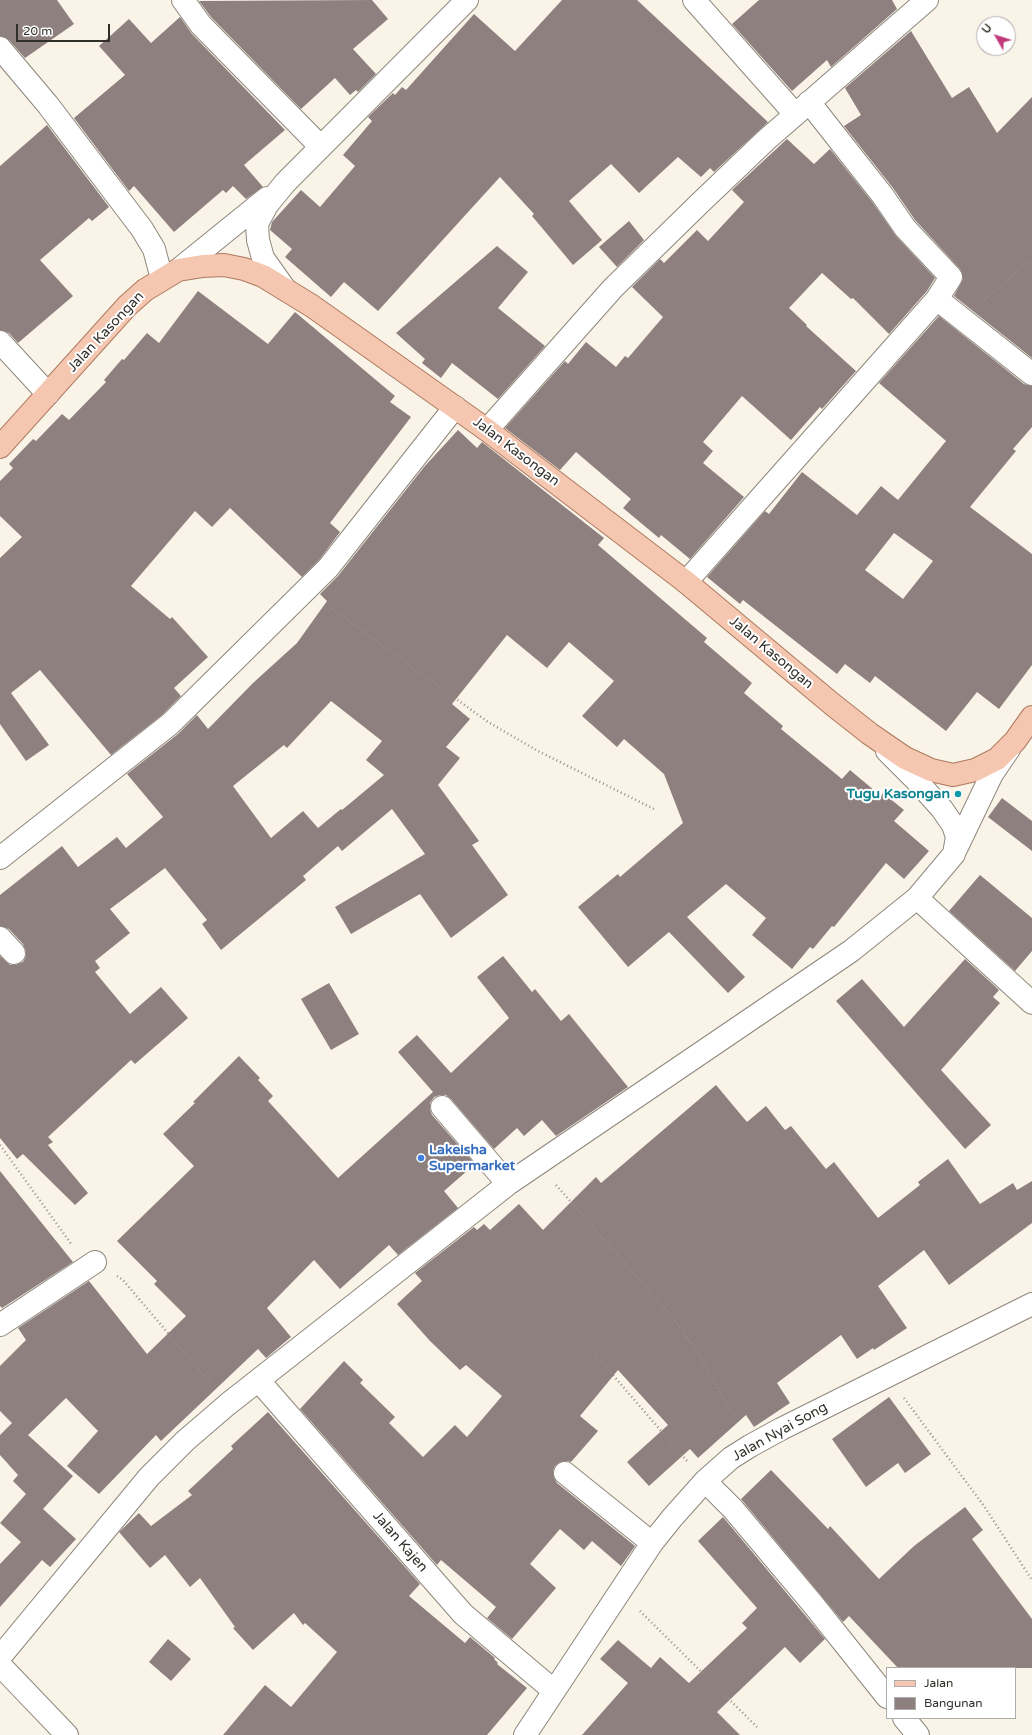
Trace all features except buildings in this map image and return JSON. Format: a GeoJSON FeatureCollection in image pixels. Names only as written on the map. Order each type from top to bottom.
{"type":"FeatureCollection","features":[{"type":"Feature","properties":{"kind":"main road","name":"Jalan Kasongan"},"geometry":{"type":"LineString","coordinates":[[0,447],[127,306],[145,290],[170,274],[203,266],[224,265],[244,269],[263,276],[312,306],[487,430],[686,582],[832,704],[870,734],[905,758],[931,770],[953,775],[975,770],[997,759],[1015,741],[1032,716]]}},
{"type":"Feature","properties":{"kind":"street"},"geometry":{"type":"LineString","coordinates":[[183,0],[201,24],[321,147]]}},
{"type":"Feature","properties":{"kind":"street"},"geometry":{"type":"LineString","coordinates":[[285,289],[263,258],[258,240],[257,224],[266,205],[285,183],[467,0]]}},
{"type":"Feature","properties":{"kind":"street"},"geometry":{"type":"LineString","coordinates":[[686,582],[937,299],[951,277],[905,228],[861,167],[694,0]]}},
{"type":"Feature","properties":{"kind":"street"},"geometry":{"type":"LineString","coordinates":[[487,430],[613,288],[705,198],[802,108],[927,0]]}},
{"type":"Feature","properties":{"kind":"street"},"geometry":{"type":"LineString","coordinates":[[0,48],[48,105],[142,229],[170,274],[285,183]]}},
{"type":"Feature","properties":{"kind":"street"},"geometry":{"type":"LineString","coordinates":[[937,299],[1032,374]]}},
{"type":"Feature","properties":{"kind":"street"},"geometry":{"type":"LineString","coordinates":[[0,342],[48,394]]}},
{"type":"Feature","properties":{"kind":"street"},"geometry":{"type":"LineString","coordinates":[[0,858],[170,724],[306,590],[328,568],[455,407]]}},
{"type":"Feature","properties":{"kind":"street"},"geometry":{"type":"LineString","coordinates":[[870,734],[915,779],[942,809],[953,825],[957,837],[954,854]]}},
{"type":"Feature","properties":{"kind":"street"},"geometry":{"type":"LineString","coordinates":[[0,1657],[149,1477],[185,1441],[228,1404],[508,1184],[851,951],[917,898],[954,854],[992,774],[1015,741]]}},
{"type":"Feature","properties":{"kind":"street"},"geometry":{"type":"LineString","coordinates":[[917,898],[1032,1003]]}},
{"type":"Feature","properties":{"kind":"street"},"geometry":{"type":"LineString","coordinates":[[442,1108],[508,1184]]}},
{"type":"Feature","properties":{"kind":"street"},"geometry":{"type":"LineString","coordinates":[[0,1325],[94,1262]]}},
{"type":"Feature","properties":{"kind":"street","name":"Jalan Nyai Song"},"geometry":{"type":"LineString","coordinates":[[525,1735],[553,1690],[652,1543],[705,1481],[731,1458],[750,1446],[856,1391],[1032,1304]]}},
{"type":"Feature","properties":{"kind":"street","name":"Jalan Kajen"},"geometry":{"type":"LineString","coordinates":[[259,1381],[463,1614],[553,1690]]}},
{"type":"Feature","properties":{"kind":"street"},"geometry":{"type":"LineString","coordinates":[[566,1473],[652,1543]]}},
{"type":"Feature","properties":{"kind":"street"},"geometry":{"type":"LineString","coordinates":[[705,1481],[743,1521],[812,1603],[886,1696]]}},
{"type":"Feature","properties":{"kind":"street"},"geometry":{"type":"LineString","coordinates":[[0,1665],[67,1735]]}},
{"type":"Feature","properties":{"kind":"street"},"geometry":{"type":"LineString","coordinates":[[905,1719],[918,1735]]}},
{"type":"Feature","properties":{"kind":"path"},"geometry":{"type":"LineString","coordinates":[[962,319],[1032,259]]}},
{"type":"Feature","properties":{"kind":"path"},"geometry":{"type":"LineString","coordinates":[[306,590],[488,722],[538,752],[656,810]]}},
{"type":"Feature","properties":{"kind":"path"},"geometry":{"type":"LineString","coordinates":[[0,1145],[73,1246],[94,1262],[123,1280],[228,1404]]}},
{"type":"Feature","properties":{"kind":"path"},"geometry":{"type":"LineString","coordinates":[[536,1164],[594,1227],[677,1323],[700,1355],[750,1446]]}},
{"type":"Feature","properties":{"kind":"path"},"geometry":{"type":"LineString","coordinates":[[587,1345],[705,1481]]}},
{"type":"Feature","properties":{"kind":"path"},"geometry":{"type":"LineString","coordinates":[[888,1376],[984,1506],[1032,1580]]}},
{"type":"Feature","properties":{"kind":"path"},"geometry":{"type":"LineString","coordinates":[[620,1591],[757,1728]]}},
{"type":"Feature","properties":{"kind":"place","name":"Tugu Kasongan"},"geometry":{"type":"Point","coordinates":[958,794]}},
{"type":"Feature","properties":{"kind":"place","name":"Lakeisha Supermarket"},"geometry":{"type":"Point","coordinates":[421,1158]}}]}
